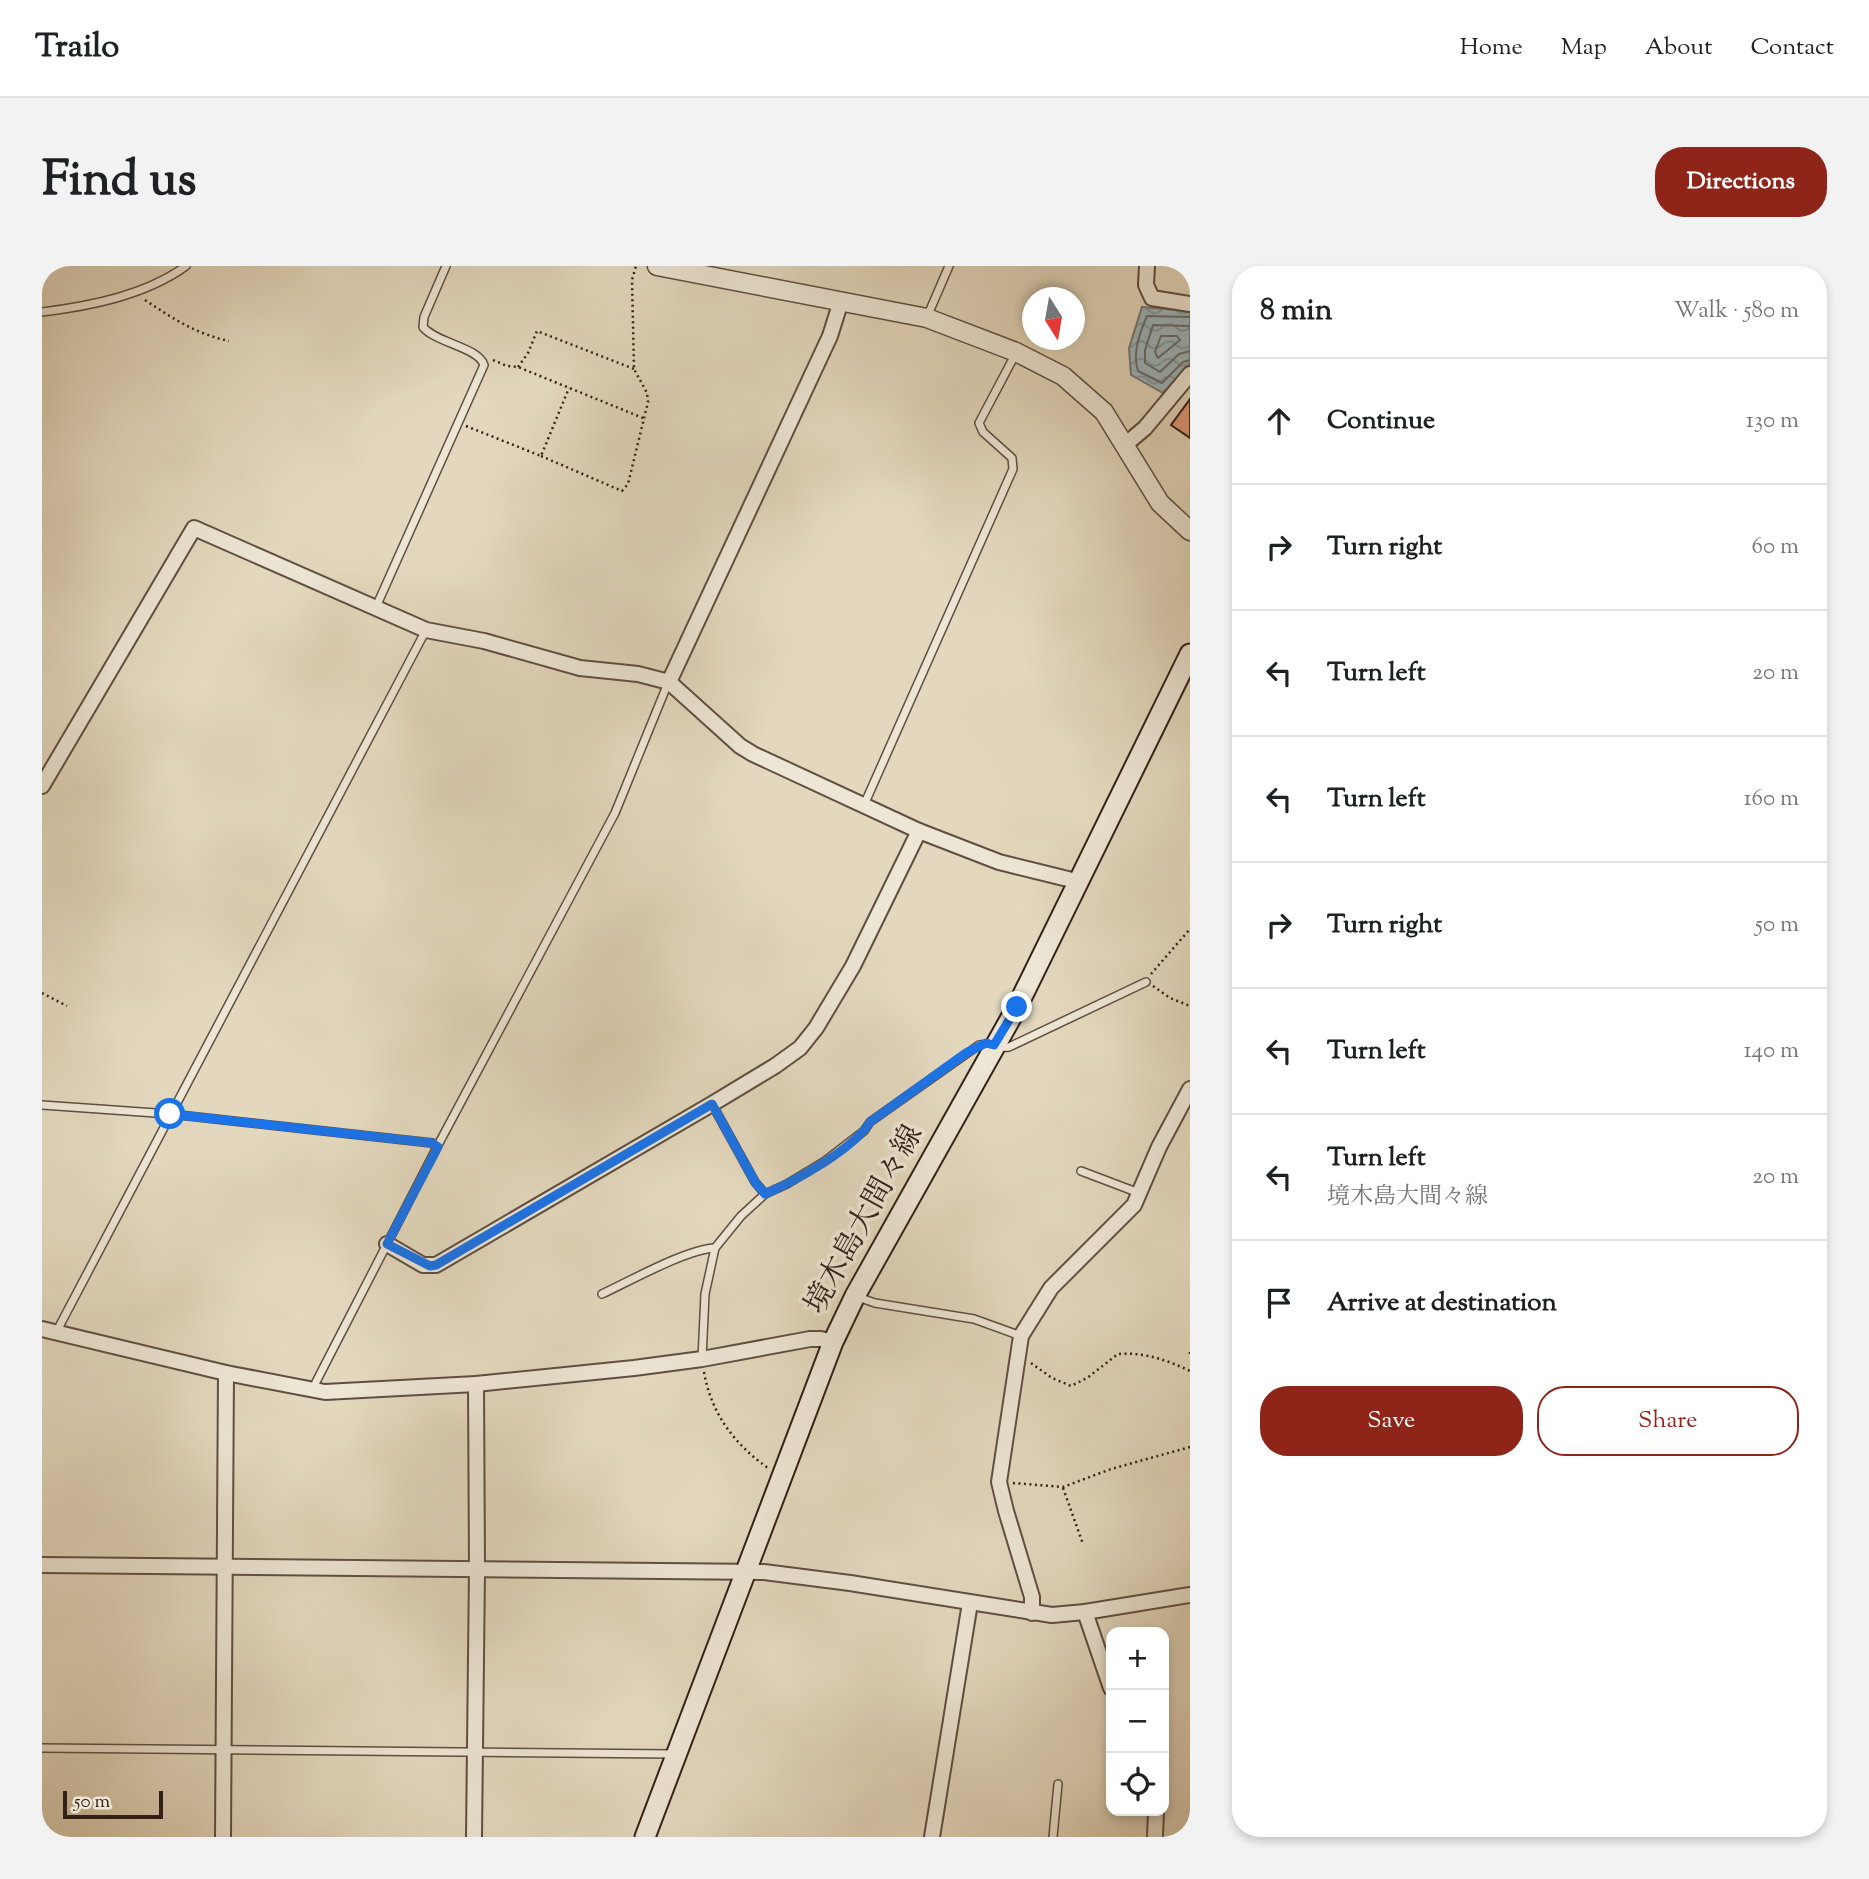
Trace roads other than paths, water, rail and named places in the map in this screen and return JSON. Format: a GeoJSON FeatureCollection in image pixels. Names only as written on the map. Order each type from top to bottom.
{"type":"FeatureCollection","features":[{"type":"Feature","properties":{"kind":"main road","name":"境木島大間々線"},"geometry":{"type":"LineString","coordinates":[[645,1837],[833,1342],[1017,1007],[1190,654]]}},
{"type":"Feature","properties":{"kind":"street"},"geometry":{"type":"LineString","coordinates":[[657,266],[926,318],[1016,352],[1063,376],[1104,412],[1160,503],[1190,531]]}},
{"type":"Feature","properties":{"kind":"street"},"geometry":{"type":"LineString","coordinates":[[1147,266],[1146,285],[1150,296],[1156,300],[1190,304]]}},
{"type":"Feature","properties":{"kind":"street"},"geometry":{"type":"LineString","coordinates":[[669,682],[830,336],[841,301]]}},
{"type":"Feature","properties":{"kind":"street"},"geometry":{"type":"LineString","coordinates":[[1126,444],[1145,428],[1190,374]]}},
{"type":"Feature","properties":{"kind":"street"},"geometry":{"type":"LineString","coordinates":[[42,786],[194,528],[426,630],[494,643],[580,668],[638,674],[669,682],[740,746],[919,831],[999,862],[1080,882]]}},
{"type":"Feature","properties":{"kind":"street"},"geometry":{"type":"LineString","coordinates":[[387,1244],[423,1265],[436,1265],[782,1061],[808,1040],[853,966],[919,831]]}},
{"type":"Feature","properties":{"kind":"street"},"geometry":{"type":"LineString","coordinates":[[1032,1613],[1032,1597],[999,1482],[1021,1336],[1051,1288],[1126,1215],[1140,1193],[1159,1147],[1190,1089]]}},
{"type":"Feature","properties":{"kind":"street"},"geometry":{"type":"LineString","coordinates":[[42,1329],[314,1391],[352,1392],[476,1384],[702,1359],[810,1339],[833,1342]]}},
{"type":"Feature","properties":{"kind":"street"},"geometry":{"type":"LineString","coordinates":[[223,1837],[226,1373]]}},
{"type":"Feature","properties":{"kind":"street"},"geometry":{"type":"LineString","coordinates":[[474,1837],[476,1384]]}},
{"type":"Feature","properties":{"kind":"street"},"geometry":{"type":"LineString","coordinates":[[42,1565],[747,1571],[850,1583],[1052,1615],[1190,1595]]}},
{"type":"Feature","properties":{"kind":"street"},"geometry":{"type":"LineString","coordinates":[[932,1837],[970,1603]]}},
{"type":"Feature","properties":{"kind":"street"},"geometry":{"type":"LineString","coordinates":[[1085,1612],[1086,1622],[1106,1675]]}},
{"type":"Feature","properties":{"kind":"street"},"geometry":{"type":"LineString","coordinates":[[1155,1837],[1156,1816]]}},
{"type":"Feature","properties":{"kind":"lane"},"geometry":{"type":"LineString","coordinates":[[42,312],[102,301],[133,292],[173,275],[186,266]]}},
{"type":"Feature","properties":{"kind":"lane"},"geometry":{"type":"LineString","coordinates":[[375,608],[482,370],[483,360],[479,357],[430,334],[423,327],[424,317],[446,266]]}},
{"type":"Feature","properties":{"kind":"lane"},"geometry":{"type":"LineString","coordinates":[[926,318],[949,266]]}},
{"type":"Feature","properties":{"kind":"lane"},"geometry":{"type":"LineString","coordinates":[[863,805],[1013,469],[1012,458],[983,432],[979,423],[1016,352]]}},
{"type":"Feature","properties":{"kind":"lane"},"geometry":{"type":"LineString","coordinates":[[58,1333],[170,1114],[426,630]]}},
{"type":"Feature","properties":{"kind":"lane"},"geometry":{"type":"LineString","coordinates":[[314,1391],[316,1382],[387,1244],[615,813],[669,682]]}},
{"type":"Feature","properties":{"kind":"lane"},"geometry":{"type":"LineString","coordinates":[[702,1359],[705,1294],[715,1248],[741,1216],[765,1194],[825,1161],[864,1131],[870,1122],[966,1053],[986,1043],[1009,1047],[1146,982]]}},
{"type":"Feature","properties":{"kind":"lane"},"geometry":{"type":"LineString","coordinates":[[712,1104],[755,1182],[765,1194]]}},
{"type":"Feature","properties":{"kind":"lane"},"geometry":{"type":"LineString","coordinates":[[42,1105],[170,1114],[432,1143],[438,1147]]}},
{"type":"Feature","properties":{"kind":"lane"},"geometry":{"type":"LineString","coordinates":[[1081,1171],[1140,1193]]}},
{"type":"Feature","properties":{"kind":"lane"},"geometry":{"type":"LineString","coordinates":[[602,1294],[674,1260],[715,1248]]}},
{"type":"Feature","properties":{"kind":"lane"},"geometry":{"type":"LineString","coordinates":[[856,1296],[875,1303],[974,1319],[1021,1336]]}},
{"type":"Feature","properties":{"kind":"lane"},"geometry":{"type":"LineString","coordinates":[[42,1748],[670,1753],[677,1756]]}},
{"type":"Feature","properties":{"kind":"lane"},"geometry":{"type":"LineString","coordinates":[[1053,1837],[1058,1784]]}},
{"type":"Feature","properties":{"kind":"water"},"geometry":{"type":"Polygon","coordinates":[[[1142,307],[1190,311],[1190,364],[1163,393],[1131,375],[1129,348],[1142,307]]]}}]}
